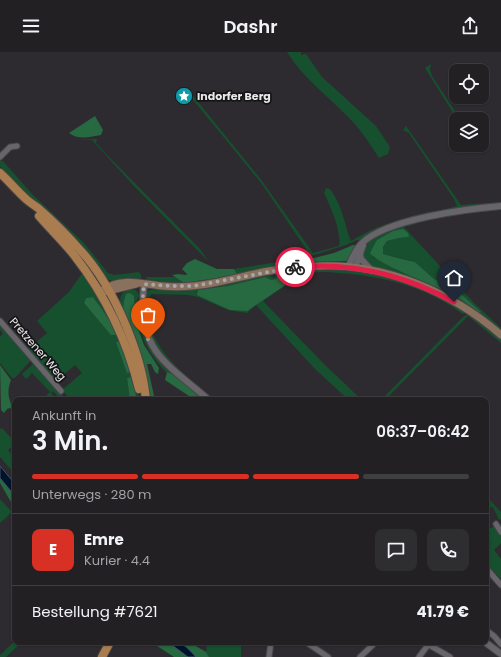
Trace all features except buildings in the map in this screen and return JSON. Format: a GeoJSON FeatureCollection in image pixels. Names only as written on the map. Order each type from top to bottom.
{"type":"FeatureCollection","features":[{"type":"Feature","properties":{"kind":"main road"},"geometry":{"type":"LineString","coordinates":[[0,173],[82,251],[108,289],[127,329],[141,371],[145,397]]}},
{"type":"Feature","properties":{"kind":"main road"},"geometry":{"type":"LineString","coordinates":[[27,200],[33,210],[75,256],[99,292],[127,347],[141,397]]}},
{"type":"Feature","properties":{"kind":"main road"},"geometry":{"type":"LineString","coordinates":[[108,289],[113,284],[128,282],[172,286],[194,286],[296,267],[319,266],[372,270],[416,283],[438,293],[470,311],[501,335]]}},
{"type":"Feature","properties":{"kind":"main road"},"geometry":{"type":"LineString","coordinates":[[99,292],[108,289],[125,288],[142,284]]}},
{"type":"Feature","properties":{"kind":"main road"},"geometry":{"type":"LineString","coordinates":[[116,304],[120,293],[125,288]]}},
{"type":"Feature","properties":{"kind":"main road"},"geometry":{"type":"LineString","coordinates":[[102,657],[108,645]]}},
{"type":"Feature","properties":{"kind":"street"},"geometry":{"type":"LineString","coordinates":[[0,157],[10,147],[17,146]]}},
{"type":"Feature","properties":{"kind":"street"},"geometry":{"type":"LineString","coordinates":[[351,268],[356,252],[361,244],[383,231],[400,224],[428,217],[462,210],[501,206]]}},
{"type":"Feature","properties":{"kind":"street"},"geometry":{"type":"LineString","coordinates":[[351,268],[368,239]]}},
{"type":"Feature","properties":{"kind":"street"},"geometry":{"type":"LineString","coordinates":[[360,254],[361,259],[372,270]]}},
{"type":"Feature","properties":{"kind":"street"},"geometry":{"type":"LineString","coordinates":[[142,284],[144,323],[152,346],[168,366],[205,397]]}},
{"type":"Feature","properties":{"kind":"street","name":"Pretzener Weg"},"geometry":{"type":"LineString","coordinates":[[0,321],[61,391]]}},
{"type":"Feature","properties":{"kind":"street"},"geometry":{"type":"LineString","coordinates":[[496,524],[501,532]]}},
{"type":"Feature","properties":{"kind":"street"},"geometry":{"type":"LineString","coordinates":[[489,571],[501,585]]}},
{"type":"Feature","properties":{"kind":"street"},"geometry":{"type":"LineString","coordinates":[[489,632],[500,641],[493,647]]}},
{"type":"Feature","properties":{"kind":"street"},"geometry":{"type":"LineString","coordinates":[[489,644],[501,654]]}},
{"type":"Feature","properties":{"kind":"street"},"geometry":{"type":"LineString","coordinates":[[269,657],[271,645]]}},
{"type":"Feature","properties":{"kind":"street"},"geometry":{"type":"LineString","coordinates":[[310,645],[328,657]]}},
{"type":"Feature","properties":{"kind":"street"},"geometry":{"type":"LineString","coordinates":[[360,657],[373,645]]}},
{"type":"Feature","properties":{"kind":"street"},"geometry":{"type":"LineString","coordinates":[[419,657],[425,645]]}},
{"type":"Feature","properties":{"kind":"street"},"geometry":{"type":"LineString","coordinates":[[429,645],[450,657]]}},
{"type":"Feature","properties":{"kind":"green space"},"geometry":{"type":"Polygon","coordinates":[[[287,52],[301,52],[301,55],[306,54],[322,77],[376,126],[390,147],[388,154],[379,158],[365,137],[353,123],[308,79],[287,52]]]}},
{"type":"Feature","properties":{"kind":"green space"},"geometry":{"type":"Polygon","coordinates":[[[431,64],[430,70],[432,76],[455,112],[453,112],[425,68],[431,64]]]}},
{"type":"Feature","properties":{"kind":"green space"},"geometry":{"type":"Polygon","coordinates":[[[190,92],[262,181],[313,253],[339,246],[337,226],[324,193],[326,188],[330,189],[338,202],[351,241],[389,223],[419,214],[457,206],[454,199],[409,133],[403,130],[406,126],[461,205],[501,202],[501,204],[462,208],[461,206],[460,208],[437,213],[362,240],[357,240],[311,256],[262,184],[187,94],[190,92]]]}},
{"type":"Feature","properties":{"kind":"green space"},"geometry":{"type":"Polygon","coordinates":[[[95,116],[103,130],[101,135],[76,137],[69,133],[95,116]]]}},
{"type":"Feature","properties":{"kind":"green space"},"geometry":{"type":"Polygon","coordinates":[[[97,139],[96,143],[200,249],[208,261],[134,186],[92,140],[76,140],[97,139]]]}},
{"type":"Feature","properties":{"kind":"green space"},"geometry":{"type":"Polygon","coordinates":[[[0,161],[3,161],[32,194],[84,243],[108,273],[114,275],[139,272],[141,278],[113,281],[106,279],[3,171],[0,166],[0,161]]]}},
{"type":"Feature","properties":{"kind":"green space"},"geometry":{"type":"Polygon","coordinates":[[[501,208],[501,210],[452,216],[404,227],[407,224],[449,215],[501,208]]]}},
{"type":"Feature","properties":{"kind":"green space"},"geometry":{"type":"Polygon","coordinates":[[[401,226],[404,227],[473,302],[501,328],[501,333],[481,316],[370,265],[365,261],[362,255],[364,248],[369,241],[401,226]],[[393,231],[373,257],[456,296],[480,313],[481,312],[450,284],[434,279],[415,262],[383,254],[383,247],[387,241],[409,237],[393,231]]]}},
{"type":"Feature","properties":{"kind":"green space"},"geometry":{"type":"Polygon","coordinates":[[[403,229],[408,233],[409,237],[387,241],[383,247],[383,254],[415,262],[434,279],[450,284],[481,312],[480,313],[455,296],[384,263],[370,253],[377,240],[393,231],[403,229]]]}},
{"type":"Feature","properties":{"kind":"green space"},"geometry":{"type":"Polygon","coordinates":[[[356,245],[351,256],[346,261],[309,262],[310,259],[334,253],[356,245]]]}},
{"type":"Feature","properties":{"kind":"green space"},"geometry":{"type":"Polygon","coordinates":[[[195,259],[217,269],[234,269],[237,274],[184,283],[172,275],[186,275],[187,274],[182,269],[187,263],[195,259]]]}},
{"type":"Feature","properties":{"kind":"green space"},"geometry":{"type":"Polygon","coordinates":[[[297,259],[310,259],[309,262],[237,274],[234,269],[297,259]]]}},
{"type":"Feature","properties":{"kind":"green space"},"geometry":{"type":"Polygon","coordinates":[[[321,269],[388,277],[419,287],[465,312],[464,314],[461,313],[434,296],[402,284],[369,276],[329,272],[316,272],[299,277],[263,301],[325,365],[359,397],[346,397],[341,393],[314,368],[256,305],[247,313],[228,310],[198,297],[188,295],[151,294],[148,304],[148,313],[152,332],[168,357],[187,377],[185,378],[173,368],[153,344],[145,316],[146,293],[150,290],[208,287],[266,276],[274,278],[276,274],[321,269]]]}},
{"type":"Feature","properties":{"kind":"green space"},"geometry":{"type":"Polygon","coordinates":[[[83,272],[110,317],[134,376],[139,397],[136,397],[132,377],[127,378],[130,397],[68,397],[62,390],[82,373],[75,365],[55,382],[27,350],[47,333],[37,321],[69,292],[83,272]],[[93,297],[86,298],[84,303],[112,335],[106,315],[93,297]]]}},
{"type":"Feature","properties":{"kind":"green space"},"geometry":{"type":"Polygon","coordinates":[[[286,275],[288,278],[284,286],[247,311],[230,310],[197,295],[198,290],[228,286],[265,277],[271,280],[276,279],[278,276],[286,275]]]}},
{"type":"Feature","properties":{"kind":"green space"},"geometry":{"type":"Polygon","coordinates":[[[146,277],[175,277],[184,283],[152,281],[147,280],[146,277]]]}},
{"type":"Feature","properties":{"kind":"green space"},"geometry":{"type":"Polygon","coordinates":[[[128,289],[136,290],[139,295],[136,307],[134,296],[123,311],[120,298],[122,293],[128,289]]]}},
{"type":"Feature","properties":{"kind":"green space"},"geometry":{"type":"Polygon","coordinates":[[[130,293],[134,296],[138,328],[144,345],[159,368],[158,374],[155,372],[151,364],[147,364],[154,397],[146,397],[123,311],[126,294],[130,293]]]}},
{"type":"Feature","properties":{"kind":"green space"},"geometry":{"type":"Polygon","coordinates":[[[93,297],[103,310],[116,335],[111,335],[84,303],[86,298],[93,297]]]}},
{"type":"Feature","properties":{"kind":"green space"},"geometry":{"type":"Polygon","coordinates":[[[140,303],[145,335],[149,344],[160,360],[175,375],[167,373],[154,358],[144,341],[139,322],[138,312],[140,303]]]}},
{"type":"Feature","properties":{"kind":"green space"},"geometry":{"type":"Polygon","coordinates":[[[469,314],[501,338],[501,343],[468,316],[388,397],[384,397],[464,316],[469,314]]]}},
{"type":"Feature","properties":{"kind":"green space"},"geometry":{"type":"Polygon","coordinates":[[[0,322],[31,360],[15,378],[12,378],[0,363],[0,337],[3,333],[0,330],[0,322]]]}},
{"type":"Feature","properties":{"kind":"green space"},"geometry":{"type":"Polygon","coordinates":[[[116,342],[121,342],[131,372],[127,373],[116,342]]]}},
{"type":"Feature","properties":{"kind":"green space"},"geometry":{"type":"Polygon","coordinates":[[[33,364],[64,397],[58,397],[53,391],[51,393],[54,397],[45,397],[50,392],[32,373],[26,379],[22,374],[33,364]]]}},
{"type":"Feature","properties":{"kind":"green space"},"geometry":{"type":"Polygon","coordinates":[[[0,365],[11,380],[9,396],[12,406],[12,410],[10,408],[7,409],[4,413],[1,410],[0,365]]]}},
{"type":"Feature","properties":{"kind":"green space"},"geometry":{"type":"Polygon","coordinates":[[[167,372],[175,375],[202,397],[190,397],[165,380],[167,372]]]}},
{"type":"Feature","properties":{"kind":"green space"},"geometry":{"type":"Polygon","coordinates":[[[132,377],[136,397],[130,397],[127,378],[132,377]]]}},
{"type":"Feature","properties":{"kind":"green space"},"geometry":{"type":"Polygon","coordinates":[[[2,428],[12,439],[12,447],[8,450],[12,455],[12,471],[0,457],[0,429],[2,428]]]}},
{"type":"Feature","properties":{"kind":"green space"},"geometry":{"type":"Polygon","coordinates":[[[0,478],[12,492],[12,504],[0,483],[0,478]]]}},
{"type":"Feature","properties":{"kind":"green space"},"geometry":{"type":"Polygon","coordinates":[[[0,499],[12,512],[0,523],[0,499]]]}},
{"type":"Feature","properties":{"kind":"green space"},"geometry":{"type":"Polygon","coordinates":[[[489,499],[501,512],[501,519],[499,520],[493,507],[489,508],[489,499]]]}},
{"type":"Feature","properties":{"kind":"green space"},"geometry":{"type":"Polygon","coordinates":[[[494,526],[501,536],[501,543],[494,550],[501,559],[501,579],[489,566],[489,546],[491,544],[489,540],[489,529],[494,526]]]}},
{"type":"Feature","properties":{"kind":"green space"},"geometry":{"type":"Polygon","coordinates":[[[12,644],[19,645],[6,657],[0,657],[0,655],[12,644]]]}},
{"type":"Feature","properties":{"kind":"green space"},"geometry":{"type":"Polygon","coordinates":[[[156,645],[172,645],[188,657],[174,657],[156,645]]]}},
{"type":"Feature","properties":{"kind":"green space"},"geometry":{"type":"Polygon","coordinates":[[[183,645],[194,645],[206,652],[209,657],[196,657],[183,645]]]}},
{"type":"Feature","properties":{"kind":"green space"},"geometry":{"type":"Polygon","coordinates":[[[207,645],[241,645],[241,657],[209,657],[206,652],[207,645]]]}},
{"type":"Feature","properties":{"kind":"water"},"geometry":{"type":"Polygon","coordinates":[[[0,466],[12,480],[12,492],[0,478],[0,466]]]}},
{"type":"Feature","properties":{"kind":"water"},"geometry":{"type":"Polygon","coordinates":[[[172,645],[184,645],[196,657],[188,657],[172,645]]]}},
{"type":"Feature","properties":{"kind":"way so far"},"geometry":{"type":"LineString","coordinates":[[148,339],[144,323],[144,284],[162,286],[194,286],[217,283],[273,270],[295,267]]}},
{"type":"Feature","properties":{"kind":"place","name":"Indorfer Berg"},"geometry":{"type":"Point","coordinates":[184,96]}},
{"type":"Feature","properties":{"kind":"route"},"geometry":{"type":"LineString","coordinates":[[295,267],[327,266],[372,270],[416,283],[454,302]]}}]}
